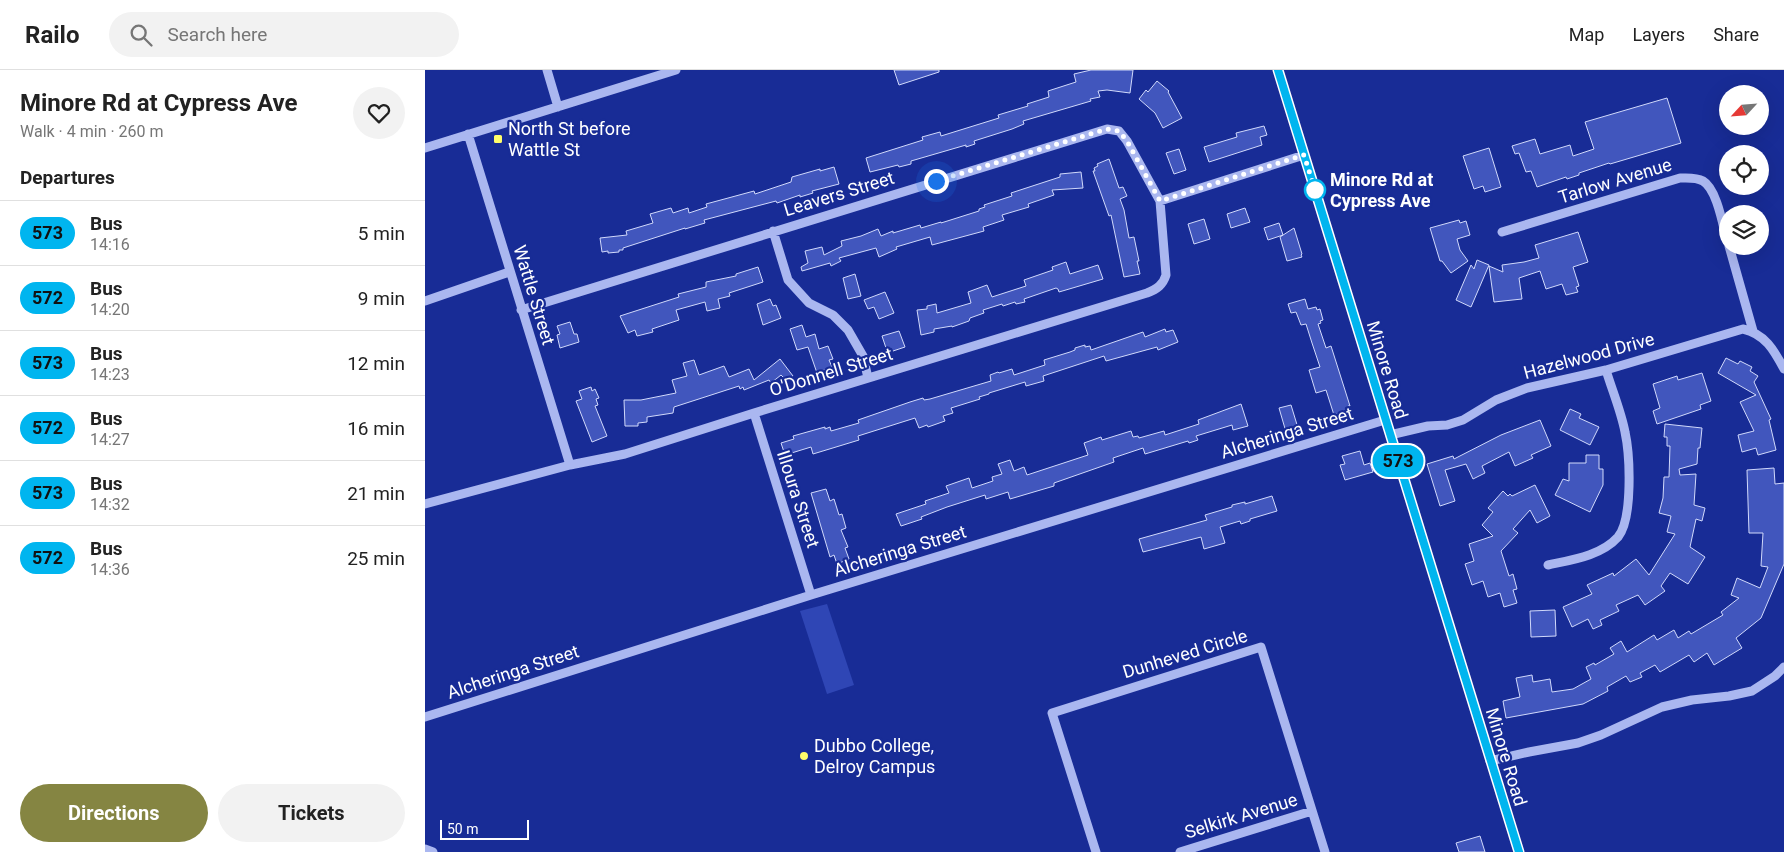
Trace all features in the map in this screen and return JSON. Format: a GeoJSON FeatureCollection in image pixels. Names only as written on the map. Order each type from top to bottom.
{"type":"FeatureCollection","features":[{"type":"Feature","properties":{"kind":"street"},"geometry":{"type":"LineString","coordinates":[[547,70],[558,107]]}},
{"type":"Feature","properties":{"kind":"street"},"geometry":{"type":"LineString","coordinates":[[425,148],[676,70]]}},
{"type":"Feature","properties":{"kind":"street","name":"Minore Road"},"geometry":{"type":"LineString","coordinates":[[1278,70],[1519,852]]}},
{"type":"Feature","properties":{"kind":"street","name":"Leavers Street"},"geometry":{"type":"LineString","coordinates":[[521,310],[1107,129],[1119,131],[1127,141],[1160,201]]}},
{"type":"Feature","properties":{"kind":"street","name":"Wattle Street"},"geometry":{"type":"LineString","coordinates":[[468,134],[570,465]]}},
{"type":"Feature","properties":{"kind":"street"},"geometry":{"type":"LineString","coordinates":[[1160,201],[1304,155]]}},
{"type":"Feature","properties":{"kind":"street","name":"Tarlow Avenue"},"geometry":{"type":"LineString","coordinates":[[1502,232],[1680,178],[1692,178],[1703,181],[1711,189],[1719,216]]}},
{"type":"Feature","properties":{"kind":"street","name":"O'Donnell Street"},"geometry":{"type":"LineString","coordinates":[[425,504],[570,465],[625,454],[1154,290],[1164,281],[1166,275],[1160,201]]}},
{"type":"Feature","properties":{"kind":"street"},"geometry":{"type":"LineString","coordinates":[[773,231],[788,280],[809,303],[833,315],[848,330],[863,356],[868,378]]}},
{"type":"Feature","properties":{"kind":"street"},"geometry":{"type":"LineString","coordinates":[[1732,255],[1753,331],[1765,339],[1784,369]]}},
{"type":"Feature","properties":{"kind":"street"},"geometry":{"type":"LineString","coordinates":[[425,301],[509,272]]}},
{"type":"Feature","properties":{"kind":"street","name":"Hazelwood Drive"},"geometry":{"type":"LineString","coordinates":[[1390,435],[1428,426],[1447,425],[1463,420],[1496,400],[1527,388],[1606,370],[1743,329],[1753,331]]}},
{"type":"Feature","properties":{"kind":"street"},"geometry":{"type":"LineString","coordinates":[[1548,565],[1581,557],[1602,549],[1618,536],[1626,522],[1628,450],[1625,431],[1606,370]]}},
{"type":"Feature","properties":{"kind":"street","name":"Illoura Street"},"geometry":{"type":"LineString","coordinates":[[753,413],[811,595]]}},
{"type":"Feature","properties":{"kind":"street","name":"Alcheringa Street"},"geometry":{"type":"LineString","coordinates":[[425,717],[811,595],[1385,420]]}},
{"type":"Feature","properties":{"kind":"street","name":"Dunheved Circle"},"geometry":{"type":"LineString","coordinates":[[1096,852],[1053,713],[1261,648],[1325,852]]}},
{"type":"Feature","properties":{"kind":"street"},"geometry":{"type":"LineString","coordinates":[[1491,761],[1578,743],[1601,735],[1662,707],[1693,700],[1729,696],[1752,690],[1775,676],[1784,666]]}},
{"type":"Feature","properties":{"kind":"street","name":"Selkirk Avenue"},"geometry":{"type":"LineString","coordinates":[[1180,852],[1312,811]]}},
{"type":"Feature","properties":{"kind":"street"},"geometry":{"type":"LineString","coordinates":[[425,849],[433,852]]}},
{"type":"Feature","properties":{"kind":"shaded area"},"geometry":{"type":"Polygon","coordinates":[[[827,604],[854,685],[827,694],[800,611],[827,604]]]}},
{"type":"Feature","properties":{"kind":"building"},"geometry":{"type":"Polygon","coordinates":[[[894,70],[939,70],[939,72],[899,85],[894,70]]]}},
{"type":"Feature","properties":{"kind":"building"},"geometry":{"type":"Polygon","coordinates":[[[1091,70],[1133,70],[1130,93],[1107,90],[1098,91],[1100,97],[1090,99],[1091,101],[1023,121],[1024,124],[1012,129],[974,141],[975,144],[911,161],[911,164],[899,167],[898,165],[870,172],[866,158],[923,140],[922,137],[940,132],[941,136],[999,118],[998,115],[1049,97],[1048,91],[1076,82],[1074,74],[1091,70]]]}},
{"type":"Feature","properties":{"kind":"building"},"geometry":{"type":"Polygon","coordinates":[[[1157,81],[1169,91],[1182,118],[1163,128],[1155,113],[1139,99],[1157,81]]]}},
{"type":"Feature","properties":{"kind":"building"},"geometry":{"type":"Polygon","coordinates":[[[1667,98],[1681,143],[1609,163],[1567,179],[1566,177],[1537,187],[1531,171],[1526,172],[1519,153],[1515,154],[1512,146],[1535,139],[1540,154],[1570,145],[1573,156],[1594,149],[1585,122],[1667,98]]]}},
{"type":"Feature","properties":{"kind":"building"},"geometry":{"type":"Polygon","coordinates":[[[1264,126],[1267,135],[1260,137],[1262,145],[1209,162],[1204,147],[1237,137],[1236,133],[1264,126]]]}},
{"type":"Feature","properties":{"kind":"building"},"geometry":{"type":"Polygon","coordinates":[[[1489,148],[1501,187],[1485,192],[1483,186],[1474,189],[1463,156],[1489,148]]]}},
{"type":"Feature","properties":{"kind":"building"},"geometry":{"type":"Polygon","coordinates":[[[1179,149],[1186,170],[1174,174],[1166,153],[1179,149]]]}},
{"type":"Feature","properties":{"kind":"building"},"geometry":{"type":"Polygon","coordinates":[[[1109,159],[1119,188],[1123,187],[1127,196],[1120,199],[1129,238],[1134,237],[1140,274],[1124,277],[1111,215],[1109,216],[1093,171],[1098,166],[1097,164],[1109,159]]]}},
{"type":"Feature","properties":{"kind":"building"},"geometry":{"type":"Polygon","coordinates":[[[834,167],[839,184],[812,191],[813,193],[800,197],[800,195],[777,203],[776,201],[704,220],[705,223],[623,248],[619,252],[602,252],[600,238],[627,235],[626,231],[653,223],[650,214],[671,208],[673,213],[688,208],[689,213],[707,207],[706,204],[754,191],[755,194],[791,182],[792,177],[834,167]]]}},
{"type":"Feature","properties":{"kind":"building"},"geometry":{"type":"Polygon","coordinates":[[[1081,172],[1083,188],[1052,190],[1054,195],[1028,204],[1029,207],[1002,215],[1004,220],[983,227],[984,231],[932,245],[930,237],[896,247],[897,249],[879,257],[876,248],[839,258],[841,261],[831,266],[830,263],[802,271],[801,267],[808,263],[805,251],[822,247],[824,255],[842,246],[841,241],[878,229],[881,236],[893,231],[893,233],[920,225],[921,228],[941,223],[979,211],[979,209],[985,207],[984,205],[1012,196],[1011,193],[1060,177],[1060,174],[1081,172]]]}},
{"type":"Feature","properties":{"kind":"building"},"geometry":{"type":"Polygon","coordinates":[[[1245,208],[1250,222],[1231,228],[1227,214],[1245,208]]]}},
{"type":"Feature","properties":{"kind":"building"},"geometry":{"type":"Polygon","coordinates":[[[1204,219],[1210,239],[1194,244],[1188,224],[1204,219]]]}},
{"type":"Feature","properties":{"kind":"building"},"geometry":{"type":"Polygon","coordinates":[[[1459,220],[1460,223],[1466,221],[1470,235],[1457,239],[1460,250],[1468,261],[1451,273],[1440,261],[1430,228],[1459,220]]]}},
{"type":"Feature","properties":{"kind":"building"},"geometry":{"type":"Polygon","coordinates":[[[1279,223],[1283,235],[1268,240],[1264,228],[1279,223]]]}},
{"type":"Feature","properties":{"kind":"building"},"geometry":{"type":"Polygon","coordinates":[[[1294,228],[1302,257],[1287,261],[1280,237],[1294,228]]]}},
{"type":"Feature","properties":{"kind":"building"},"geometry":{"type":"Polygon","coordinates":[[[1578,232],[1588,262],[1573,267],[1579,286],[1576,287],[1578,292],[1566,295],[1562,284],[1546,289],[1540,271],[1519,278],[1522,299],[1494,302],[1489,266],[1503,272],[1502,265],[1539,258],[1535,245],[1578,232]]]}},
{"type":"Feature","properties":{"kind":"building"},"geometry":{"type":"Polygon","coordinates":[[[1477,260],[1489,265],[1471,307],[1456,300],[1471,265],[1474,269],[1477,260]]]}},
{"type":"Feature","properties":{"kind":"building"},"geometry":{"type":"Polygon","coordinates":[[[1066,262],[1070,274],[1098,265],[1103,279],[1059,292],[1056,288],[1024,299],[1025,302],[1016,304],[1015,302],[1003,306],[1002,304],[983,310],[984,313],[970,318],[969,321],[952,327],[934,329],[934,332],[921,335],[917,310],[927,309],[927,306],[936,304],[937,313],[971,303],[968,292],[987,285],[992,297],[1026,286],[1024,280],[1053,270],[1052,267],[1066,262]]]}},
{"type":"Feature","properties":{"kind":"building"},"geometry":{"type":"Polygon","coordinates":[[[758,267],[763,282],[729,293],[730,296],[718,299],[720,308],[707,311],[705,302],[676,310],[679,320],[652,329],[653,332],[637,336],[635,330],[628,333],[620,316],[679,297],[678,294],[706,287],[706,282],[736,276],[736,274],[758,267]]]}},
{"type":"Feature","properties":{"kind":"building"},"geometry":{"type":"Polygon","coordinates":[[[855,274],[861,296],[848,299],[843,278],[855,274]]]}},
{"type":"Feature","properties":{"kind":"building"},"geometry":{"type":"Polygon","coordinates":[[[885,292],[894,313],[879,319],[874,307],[868,309],[864,300],[885,292]]]}},
{"type":"Feature","properties":{"kind":"building"},"geometry":{"type":"Polygon","coordinates":[[[770,299],[773,306],[776,305],[781,318],[763,325],[757,304],[770,299]]]}},
{"type":"Feature","properties":{"kind":"building"},"geometry":{"type":"Polygon","coordinates":[[[1305,299],[1308,309],[1316,307],[1317,310],[1320,309],[1323,320],[1318,324],[1326,348],[1331,346],[1350,410],[1334,415],[1326,390],[1316,393],[1309,370],[1320,367],[1306,324],[1301,325],[1296,312],[1291,313],[1288,304],[1305,299]]]}},
{"type":"Feature","properties":{"kind":"building"},"geometry":{"type":"Polygon","coordinates":[[[570,322],[579,342],[560,348],[557,335],[560,334],[557,326],[570,322]]]}},
{"type":"Feature","properties":{"kind":"building"},"geometry":{"type":"Polygon","coordinates":[[[802,325],[806,337],[815,334],[819,349],[828,346],[833,359],[829,360],[832,367],[817,373],[808,347],[797,350],[790,329],[802,325]]]}},
{"type":"Feature","properties":{"kind":"building"},"geometry":{"type":"Polygon","coordinates":[[[1165,329],[1166,332],[1173,330],[1178,342],[1158,350],[1157,347],[1106,361],[1104,356],[1043,376],[1044,381],[1026,386],[1025,382],[989,393],[979,397],[980,399],[951,408],[953,413],[943,416],[945,421],[928,427],[927,425],[919,428],[915,418],[858,436],[859,440],[813,454],[811,447],[785,455],[781,443],[794,439],[793,436],[825,427],[825,429],[830,427],[831,431],[859,423],[858,420],[910,402],[923,398],[924,400],[930,399],[991,381],[990,375],[998,372],[1012,369],[1014,375],[1045,365],[1044,360],[1085,345],[1085,347],[1090,346],[1091,350],[1143,332],[1145,337],[1165,329]]]}},
{"type":"Feature","properties":{"kind":"building"},"geometry":{"type":"Polygon","coordinates":[[[899,331],[905,347],[890,352],[889,347],[886,348],[882,336],[899,331]]]}},
{"type":"Feature","properties":{"kind":"building"},"geometry":{"type":"Polygon","coordinates":[[[1726,358],[1738,364],[1740,361],[1752,367],[1750,371],[1758,376],[1754,382],[1771,419],[1769,420],[1776,450],[1758,455],[1756,448],[1742,452],[1738,435],[1754,431],[1740,402],[1756,395],[1718,373],[1726,358]]]}},
{"type":"Feature","properties":{"kind":"building"},"geometry":{"type":"Polygon","coordinates":[[[780,359],[793,376],[787,381],[781,375],[771,383],[769,380],[744,390],[743,387],[740,389],[739,386],[674,407],[673,413],[647,417],[647,422],[638,423],[638,426],[625,426],[624,400],[641,400],[676,393],[672,380],[687,376],[683,363],[694,360],[699,375],[724,366],[729,377],[749,369],[754,380],[780,359]]]}},
{"type":"Feature","properties":{"kind":"building"},"geometry":{"type":"Polygon","coordinates":[[[1702,373],[1711,401],[1700,405],[1701,409],[1657,424],[1653,411],[1660,408],[1653,384],[1677,376],[1678,380],[1702,373]]]}},
{"type":"Feature","properties":{"kind":"building"},"geometry":{"type":"Polygon","coordinates":[[[591,387],[592,391],[595,389],[599,398],[596,399],[598,405],[595,406],[607,436],[592,442],[576,401],[582,399],[579,391],[591,387]]]}},
{"type":"Feature","properties":{"kind":"building"},"geometry":{"type":"Polygon","coordinates":[[[1241,404],[1248,426],[1233,430],[1232,425],[1196,436],[1198,440],[1189,443],[1188,441],[1145,454],[1143,448],[1113,458],[1114,462],[1054,483],[1054,486],[1010,499],[1008,492],[986,499],[985,495],[947,507],[921,517],[922,519],[901,526],[896,514],[926,504],[925,501],[949,493],[946,486],[969,478],[972,488],[993,481],[992,477],[1002,474],[998,464],[1010,460],[1014,471],[1024,467],[1027,475],[1088,455],[1084,443],[1101,437],[1102,440],[1131,431],[1133,437],[1138,436],[1139,438],[1164,431],[1165,435],[1199,424],[1198,420],[1241,404]]]}},
{"type":"Feature","properties":{"kind":"building"},"geometry":{"type":"Polygon","coordinates":[[[1291,405],[1298,428],[1286,432],[1279,408],[1291,405]]]}},
{"type":"Feature","properties":{"kind":"building"},"geometry":{"type":"Polygon","coordinates":[[[1570,409],[1581,414],[1579,418],[1599,427],[1590,445],[1560,430],[1570,409]]]}},
{"type":"Feature","properties":{"kind":"building"},"geometry":{"type":"Polygon","coordinates":[[[1540,420],[1551,446],[1531,455],[1533,458],[1515,466],[1509,452],[1482,466],[1485,473],[1473,479],[1466,464],[1445,470],[1455,501],[1440,506],[1427,464],[1453,456],[1454,459],[1501,435],[1540,420]]]}},
{"type":"Feature","properties":{"kind":"building"},"geometry":{"type":"Polygon","coordinates":[[[1665,424],[1702,428],[1697,464],[1679,469],[1680,475],[1696,474],[1694,505],[1705,508],[1702,521],[1696,519],[1690,547],[1705,557],[1688,584],[1670,573],[1661,586],[1665,591],[1645,605],[1638,595],[1616,605],[1619,611],[1600,620],[1602,625],[1593,629],[1588,619],[1572,627],[1563,607],[1592,594],[1587,585],[1613,573],[1614,576],[1636,559],[1649,575],[1675,534],[1667,532],[1671,516],[1659,513],[1663,498],[1664,477],[1669,477],[1670,446],[1667,446],[1667,437],[1664,437],[1665,424]]]}},
{"type":"Feature","properties":{"kind":"building"},"geometry":{"type":"Polygon","coordinates":[[[1360,451],[1364,465],[1370,463],[1373,472],[1345,480],[1340,465],[1345,464],[1342,456],[1360,451]]]}},
{"type":"Feature","properties":{"kind":"building"},"geometry":{"type":"Polygon","coordinates":[[[1586,455],[1599,455],[1599,469],[1603,469],[1603,485],[1590,512],[1555,495],[1563,479],[1569,481],[1569,463],[1586,463],[1586,455]]]}},
{"type":"Feature","properties":{"kind":"building"},"geometry":{"type":"Polygon","coordinates":[[[1774,468],[1775,484],[1784,483],[1784,564],[1761,618],[1736,638],[1742,648],[1714,665],[1707,653],[1694,662],[1689,655],[1660,672],[1655,665],[1640,673],[1642,677],[1630,682],[1626,676],[1607,687],[1608,691],[1583,704],[1506,718],[1503,701],[1520,697],[1516,678],[1532,675],[1533,682],[1550,679],[1552,692],[1573,689],[1591,679],[1586,667],[1594,663],[1595,665],[1614,654],[1610,648],[1621,641],[1627,652],[1654,635],[1657,640],[1674,630],[1678,638],[1689,631],[1691,634],[1723,615],[1721,612],[1739,598],[1731,595],[1737,578],[1760,588],[1768,567],[1761,566],[1763,533],[1749,533],[1747,470],[1774,468]]]}},
{"type":"Feature","properties":{"kind":"building"},"geometry":{"type":"Polygon","coordinates":[[[1535,485],[1550,516],[1537,523],[1530,510],[1513,529],[1518,533],[1501,551],[1509,576],[1513,574],[1517,589],[1513,590],[1517,603],[1504,607],[1500,593],[1488,597],[1483,581],[1472,585],[1465,564],[1474,561],[1469,544],[1493,536],[1482,525],[1493,512],[1488,508],[1503,491],[1508,496],[1510,494],[1512,496],[1535,485]]]}},
{"type":"Feature","properties":{"kind":"building"},"geometry":{"type":"Polygon","coordinates":[[[826,489],[830,501],[834,499],[839,515],[842,514],[846,528],[841,530],[848,547],[845,548],[849,559],[837,564],[834,555],[830,557],[811,493],[826,489]]]}},
{"type":"Feature","properties":{"kind":"building"},"geometry":{"type":"Polygon","coordinates":[[[1272,496],[1277,511],[1250,519],[1250,521],[1241,524],[1240,521],[1220,527],[1225,543],[1204,549],[1201,537],[1143,552],[1139,539],[1207,520],[1205,515],[1232,507],[1232,505],[1245,502],[1245,504],[1272,496]]]}},
{"type":"Feature","properties":{"kind":"building"},"geometry":{"type":"Polygon","coordinates":[[[1555,610],[1556,636],[1531,637],[1530,611],[1555,610]]]}},
{"type":"Feature","properties":{"kind":"building"},"geometry":{"type":"Polygon","coordinates":[[[1480,836],[1485,852],[1459,852],[1456,843],[1480,836]]]}},
{"type":"Feature","properties":{"kind":"bus line","name":"573"},"geometry":{"type":"LineString","coordinates":[[1278,70],[1519,852]]}},
{"type":"Feature","properties":{"kind":"place","name":"North St before Wattle St"},"geometry":{"type":"Point","coordinates":[498,139]}},
{"type":"Feature","properties":{"kind":"place","name":"Minore Rd at Cypress Ave"},"geometry":{"type":"Point","coordinates":[1315,190]}},
{"type":"Feature","properties":{"kind":"place","name":"Dubbo College, Delroy Campus"},"geometry":{"type":"Point","coordinates":[804,756]}},
{"type":"Feature","properties":{"kind":"route"},"geometry":{"type":"LineString","coordinates":[[936,181],[1098,131],[1113,129],[1119,131],[1127,141],[1160,201],[1304,155],[1316,193],[1315,190]]}}]}
